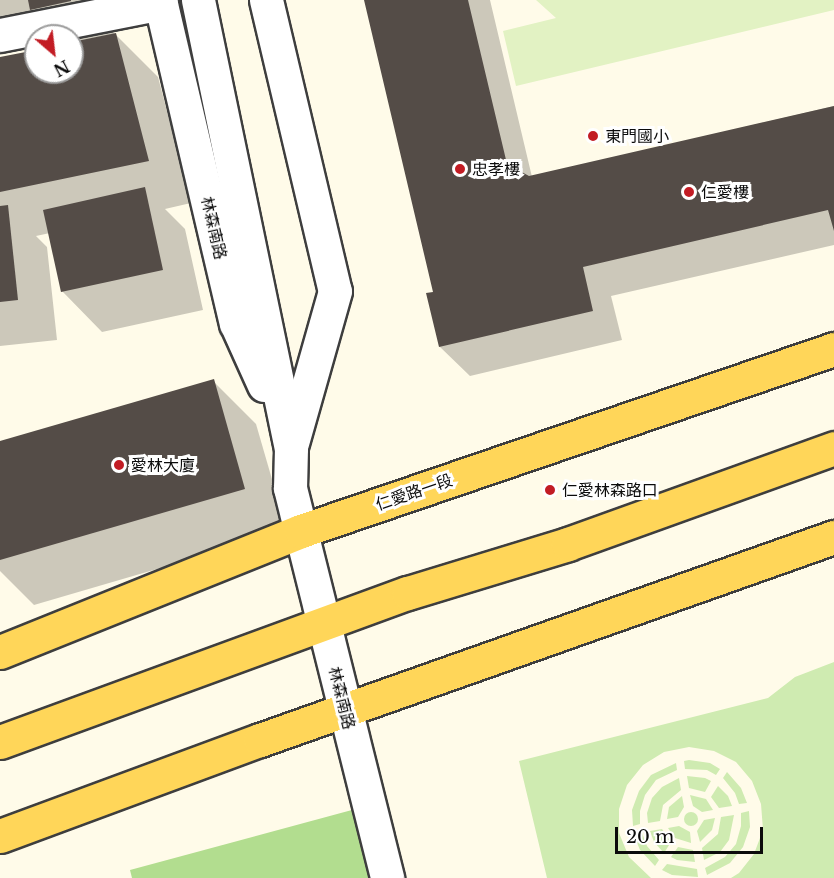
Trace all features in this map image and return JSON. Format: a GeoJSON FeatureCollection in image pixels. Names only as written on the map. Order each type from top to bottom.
{"type":"FeatureCollection","features":[{"type":"Feature","properties":{"kind":"main road","name":"仁愛路一段"},"geometry":{"type":"LineString","coordinates":[[0,652],[301,531],[834,349]]}},
{"type":"Feature","properties":{"kind":"main road"},"geometry":{"type":"LineString","coordinates":[[0,742],[408,593],[568,544],[834,448]]}},
{"type":"Feature","properties":{"kind":"main road"},"geometry":{"type":"LineString","coordinates":[[0,836],[345,710],[834,537]]}},
{"type":"Feature","properties":{"kind":"street","name":"林森南路"},"geometry":{"type":"LineString","coordinates":[[198,0],[291,448],[290,488],[387,878]]}},
{"type":"Feature","properties":{"kind":"street","name":"林森南路"},"geometry":{"type":"LineString","coordinates":[[266,0],[335,291],[291,448]]}},
{"type":"Feature","properties":{"kind":"street","name":"林森南路"},"geometry":{"type":"LineString","coordinates":[[161,2],[236,323],[291,448]]}},
{"type":"Feature","properties":{"kind":"street"},"geometry":{"type":"LineString","coordinates":[[0,34],[161,2]]}},
{"type":"Feature","properties":{"kind":"green space"},"geometry":{"type":"Polygon","coordinates":[[[536,0],[834,0],[834,10],[516,86],[503,31],[556,18],[536,0]]]}},
{"type":"Feature","properties":{"kind":"green space"},"geometry":{"type":"Polygon","coordinates":[[[834,662],[834,878],[731,878],[739,873],[754,854],[763,830],[761,804],[752,781],[736,762],[714,751],[689,747],[664,752],[643,765],[627,785],[619,809],[619,833],[629,857],[651,878],[547,878],[519,761],[768,698],[795,677],[834,662]]]}},
{"type":"Feature","properties":{"kind":"green space"},"geometry":{"type":"Polygon","coordinates":[[[684,761],[710,763],[720,769],[716,775],[707,770],[685,769],[684,761]]]}},
{"type":"Feature","properties":{"kind":"green space"},"geometry":{"type":"Polygon","coordinates":[[[676,763],[677,770],[656,780],[645,795],[640,811],[640,824],[633,826],[632,810],[639,791],[651,775],[676,763]]]}},
{"type":"Feature","properties":{"kind":"green space"},"geometry":{"type":"Polygon","coordinates":[[[727,772],[741,788],[747,803],[739,804],[735,793],[723,778],[727,772]]]}},
{"type":"Feature","properties":{"kind":"green space"},"geometry":{"type":"Polygon","coordinates":[[[687,776],[711,781],[705,792],[689,788],[687,776]]]}},
{"type":"Feature","properties":{"kind":"green space"},"geometry":{"type":"Polygon","coordinates":[[[679,778],[681,790],[663,805],[660,821],[648,823],[647,813],[652,798],[662,787],[679,778]]]}},
{"type":"Feature","properties":{"kind":"green space"},"geometry":{"type":"Polygon","coordinates":[[[718,786],[728,796],[732,806],[719,808],[711,797],[718,786]]]}},
{"type":"Feature","properties":{"kind":"green space"},"geometry":{"type":"Polygon","coordinates":[[[690,795],[706,799],[713,810],[702,812],[693,806],[690,795]]]}},
{"type":"Feature","properties":{"kind":"green space"},"geometry":{"type":"Polygon","coordinates":[[[682,796],[684,807],[678,817],[667,819],[669,807],[682,796]]]}},
{"type":"Feature","properties":{"kind":"green space"},"geometry":{"type":"Polygon","coordinates":[[[363,807],[380,878],[132,878],[130,870],[363,807]]]}},
{"type":"Feature","properties":{"kind":"green space"},"geometry":{"type":"Polygon","coordinates":[[[749,811],[750,827],[743,847],[730,863],[707,875],[705,868],[725,857],[736,844],[741,826],[741,813],[749,811]]]}},
{"type":"Feature","properties":{"kind":"green space"},"geometry":{"type":"Polygon","coordinates":[[[691,812],[696,814],[698,819],[696,824],[691,826],[686,824],[684,819],[686,814],[691,812]]]}},
{"type":"Feature","properties":{"kind":"green space"},"geometry":{"type":"Polygon","coordinates":[[[734,815],[729,840],[720,852],[704,860],[702,848],[718,834],[721,817],[734,815]]]}},
{"type":"Feature","properties":{"kind":"green space"},"geometry":{"type":"Polygon","coordinates":[[[715,818],[712,830],[700,842],[697,831],[704,820],[715,818]]]}},
{"type":"Feature","properties":{"kind":"green space"},"geometry":{"type":"Polygon","coordinates":[[[679,826],[690,832],[691,843],[675,838],[668,828],[679,826]]]}},
{"type":"Feature","properties":{"kind":"green space"},"geometry":{"type":"Polygon","coordinates":[[[662,829],[671,842],[664,853],[654,842],[650,831],[662,829]]]}},
{"type":"Feature","properties":{"kind":"green space"},"geometry":{"type":"Polygon","coordinates":[[[642,833],[647,846],[659,860],[655,866],[640,850],[634,835],[642,833]]]}},
{"type":"Feature","properties":{"kind":"green space"},"geometry":{"type":"Polygon","coordinates":[[[678,847],[693,850],[695,862],[671,857],[678,847]]]}},
{"type":"Feature","properties":{"kind":"green space"},"geometry":{"type":"Polygon","coordinates":[[[667,864],[697,869],[698,877],[672,875],[662,870],[667,864]]]}},
{"type":"Feature","properties":{"kind":"building"},"geometry":{"type":"Polygon","coordinates":[[[28,0],[71,0],[71,1],[30,10],[28,0]]]}},
{"type":"Feature","properties":{"kind":"building"},"geometry":{"type":"Polygon","coordinates":[[[364,0],[468,0],[507,164],[529,176],[834,106],[834,231],[828,210],[583,267],[593,311],[439,347],[426,293],[433,292],[364,0]]]}},
{"type":"Feature","properties":{"kind":"building"},"geometry":{"type":"Polygon","coordinates":[[[116,33],[149,161],[0,192],[0,57],[24,52],[24,84],[84,84],[84,40],[116,33]]]}},
{"type":"Feature","properties":{"kind":"building"},"geometry":{"type":"Polygon","coordinates":[[[145,187],[163,270],[61,292],[43,210],[145,187]]]}},
{"type":"Feature","properties":{"kind":"building"},"geometry":{"type":"Polygon","coordinates":[[[8,205],[18,300],[0,302],[0,206],[8,205]]]}},
{"type":"Feature","properties":{"kind":"building","name":"愛林大廈"},"geometry":{"type":"Polygon","coordinates":[[[214,379],[245,489],[0,560],[0,441],[214,379]]]}},
{"type":"Feature","properties":{"kind":"place","name":"東門國小"},"geometry":{"type":"Point","coordinates":[593,136]}},
{"type":"Feature","properties":{"kind":"place","name":"忠孝樓"},"geometry":{"type":"Point","coordinates":[460,169]}},
{"type":"Feature","properties":{"kind":"place","name":"仁愛樓"},"geometry":{"type":"Point","coordinates":[689,192]}},
{"type":"Feature","properties":{"kind":"place","name":"愛林大廈"},"geometry":{"type":"Point","coordinates":[119,465]}},
{"type":"Feature","properties":{"kind":"place","name":"仁愛林森路口"},"geometry":{"type":"Point","coordinates":[550,490]}}]}
